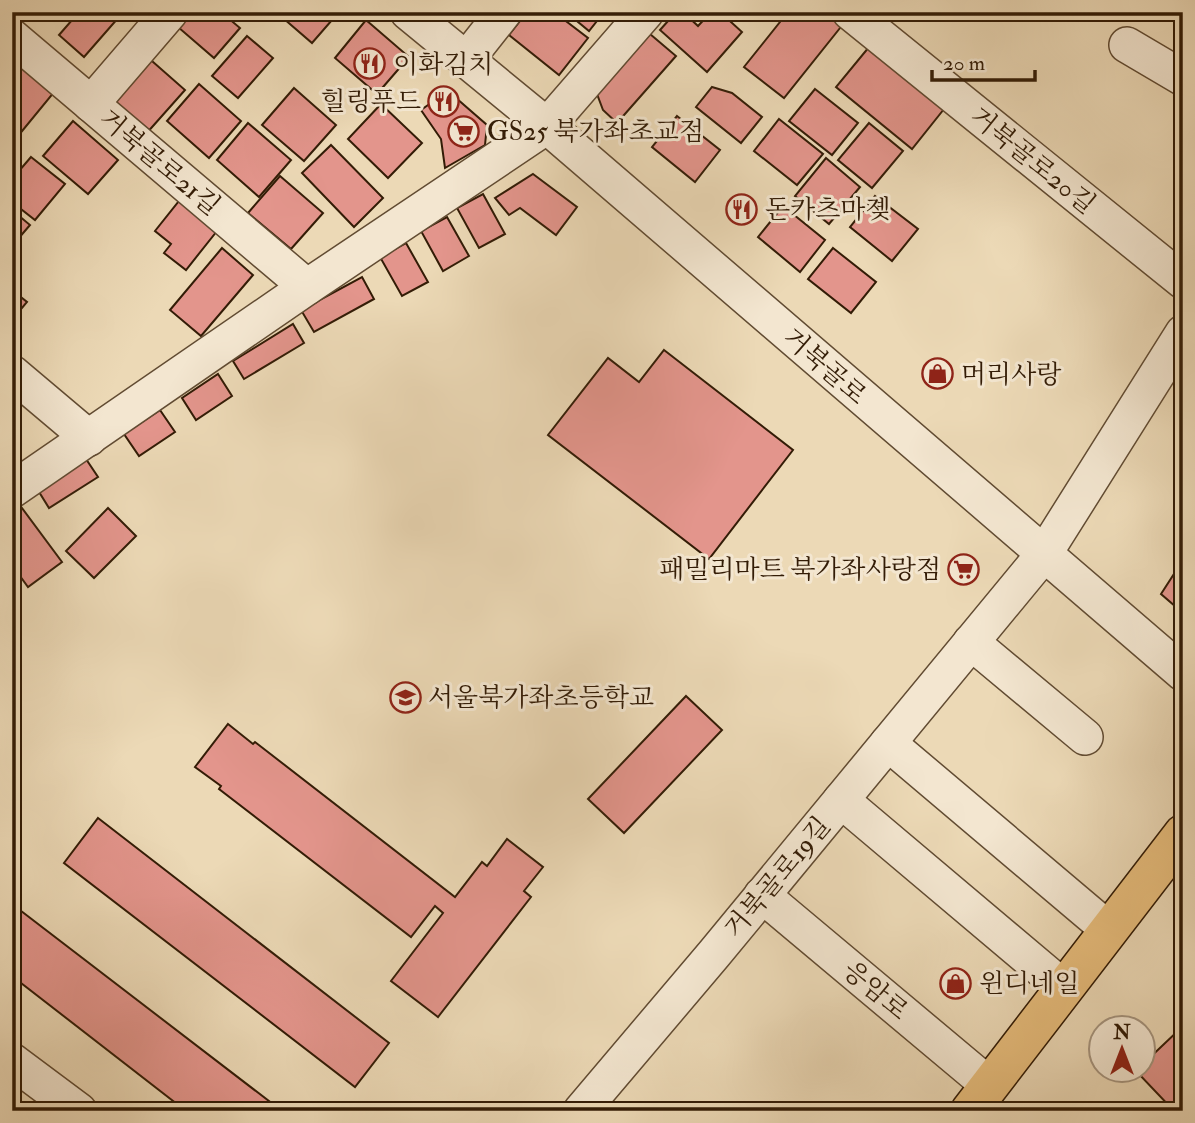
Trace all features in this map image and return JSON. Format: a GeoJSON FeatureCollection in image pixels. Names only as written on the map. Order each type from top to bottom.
{"type":"FeatureCollection","features":[{"type":"Feature","properties":{"kind":"main road","name":"응암로"},"geometry":{"type":"LineString","coordinates":[[980,1098],[1183,834]]}},
{"type":"Feature","properties":{"kind":"street"},"geometry":{"type":"LineString","coordinates":[[91,104],[170,12]]}},
{"type":"Feature","properties":{"kind":"street","name":"거북골로"},"geometry":{"type":"LineString","coordinates":[[408,12],[547,126],[1183,673]]}},
{"type":"Feature","properties":{"kind":"street"},"geometry":{"type":"LineString","coordinates":[[466,60],[504,12]]}},
{"type":"Feature","properties":{"kind":"street"},"geometry":{"type":"LineString","coordinates":[[12,490],[547,126],[646,12]]}},
{"type":"Feature","properties":{"kind":"street","name":"거북골로20길"},"geometry":{"type":"LineString","coordinates":[[850,12],[891,26],[1183,281]]}},
{"type":"Feature","properties":{"kind":"street","name":"거북골로21길"},"geometry":{"type":"LineString","coordinates":[[12,37],[307,287]]}},
{"type":"Feature","properties":{"kind":"street"},"geometry":{"type":"LineString","coordinates":[[1127,45],[1183,78]]}},
{"type":"Feature","properties":{"kind":"street"},"geometry":{"type":"LineString","coordinates":[[1044,554],[1183,333]]}},
{"type":"Feature","properties":{"kind":"street"},"geometry":{"type":"LineString","coordinates":[[12,373],[89,438]]}},
{"type":"Feature","properties":{"kind":"street","name":"거북골로19길"},"geometry":{"type":"LineString","coordinates":[[581,1111],[1044,554]]}},
{"type":"Feature","properties":{"kind":"street"},"geometry":{"type":"LineString","coordinates":[[971,642],[1085,737]]}},
{"type":"Feature","properties":{"kind":"street"},"geometry":{"type":"LineString","coordinates":[[888,743],[1109,930]]}},
{"type":"Feature","properties":{"kind":"street"},"geometry":{"type":"LineString","coordinates":[[841,800],[1065,989]]}},
{"type":"Feature","properties":{"kind":"street","name":"응암로"},"geometry":{"type":"LineString","coordinates":[[762,895],[980,1098]]}},
{"type":"Feature","properties":{"kind":"street"},"geometry":{"type":"LineString","coordinates":[[12,1061],[39,1099],[79,1111]]}},
{"type":"Feature","properties":{"kind":"building"},"geometry":{"type":"Polygon","coordinates":[[[79,12],[114,12],[119,17],[84,57],[59,35],[79,12]]]}},
{"type":"Feature","properties":{"kind":"building"},"geometry":{"type":"Polygon","coordinates":[[[179,12],[221,12],[240,28],[214,58],[171,21],[179,12]]]}},
{"type":"Feature","properties":{"kind":"building"},"geometry":{"type":"Polygon","coordinates":[[[276,12],[339,12],[312,43],[276,12]]]}},
{"type":"Feature","properties":{"kind":"building"},"geometry":{"type":"Polygon","coordinates":[[[527,12],[554,12],[588,38],[559,75],[509,35],[527,12]]]}},
{"type":"Feature","properties":{"kind":"building"},"geometry":{"type":"Polygon","coordinates":[[[566,12],[604,12],[589,31],[566,12]]]}},
{"type":"Feature","properties":{"kind":"building"},"geometry":{"type":"Polygon","coordinates":[[[676,12],[683,12],[698,26],[711,12],[720,12],[742,32],[707,72],[660,30],[676,12]]]}},
{"type":"Feature","properties":{"kind":"building"},"geometry":{"type":"Polygon","coordinates":[[[788,12],[830,12],[844,23],[784,98],[744,67],[788,12]]]}},
{"type":"Feature","properties":{"kind":"building"},"geometry":{"type":"Polygon","coordinates":[[[366,20],[409,57],[377,94],[335,58],[366,20]]]}},
{"type":"Feature","properties":{"kind":"building"},"geometry":{"type":"Polygon","coordinates":[[[650,34],[676,56],[617,123],[603,110],[597,94],[650,34]]]}},
{"type":"Feature","properties":{"kind":"building"},"geometry":{"type":"Polygon","coordinates":[[[247,36],[273,58],[238,98],[212,76],[247,36]]]}},
{"type":"Feature","properties":{"kind":"building"},"geometry":{"type":"Polygon","coordinates":[[[869,47],[944,109],[912,149],[836,87],[869,47]]]}},
{"type":"Feature","properties":{"kind":"building"},"geometry":{"type":"Polygon","coordinates":[[[144,54],[185,90],[145,135],[104,98],[144,54]]]}},
{"type":"Feature","properties":{"kind":"building"},"geometry":{"type":"Polygon","coordinates":[[[20,63],[55,91],[18,136],[12,131],[12,72],[20,63]]]}},
{"type":"Feature","properties":{"kind":"building"},"geometry":{"type":"Polygon","coordinates":[[[199,84],[241,121],[209,158],[167,121],[199,84]]]}},
{"type":"Feature","properties":{"kind":"building"},"geometry":{"type":"Polygon","coordinates":[[[712,87],[732,93],[762,117],[741,143],[696,107],[712,87]]]}},
{"type":"Feature","properties":{"kind":"building"},"geometry":{"type":"Polygon","coordinates":[[[294,88],[336,125],[304,161],[262,125],[294,88]]]}},
{"type":"Feature","properties":{"kind":"building"},"geometry":{"type":"Polygon","coordinates":[[[815,89],[858,123],[832,155],[789,121],[815,89]]]}},
{"type":"Feature","properties":{"kind":"building"},"geometry":{"type":"Polygon","coordinates":[[[448,91],[487,125],[485,145],[445,168],[441,139],[421,110],[448,91]]]}},
{"type":"Feature","properties":{"kind":"building"},"geometry":{"type":"Polygon","coordinates":[[[381,104],[422,143],[388,178],[348,139],[381,104]]]}},
{"type":"Feature","properties":{"kind":"building"},"geometry":{"type":"Polygon","coordinates":[[[677,116],[720,150],[695,182],[652,147],[677,116]]]}},
{"type":"Feature","properties":{"kind":"building"},"geometry":{"type":"Polygon","coordinates":[[[779,119],[823,154],[797,185],[754,151],[779,119]]]}},
{"type":"Feature","properties":{"kind":"building"},"geometry":{"type":"Polygon","coordinates":[[[73,121],[118,160],[88,194],[43,156],[73,121]]]}},
{"type":"Feature","properties":{"kind":"building"},"geometry":{"type":"Polygon","coordinates":[[[248,123],[291,160],[259,197],[217,160],[248,123]]]}},
{"type":"Feature","properties":{"kind":"building"},"geometry":{"type":"Polygon","coordinates":[[[869,123],[903,151],[872,188],[838,160],[869,123]]]}},
{"type":"Feature","properties":{"kind":"building"},"geometry":{"type":"Polygon","coordinates":[[[331,145],[383,198],[354,227],[302,173],[331,145]]]}},
{"type":"Feature","properties":{"kind":"building"},"geometry":{"type":"Polygon","coordinates":[[[31,157],[65,184],[35,220],[12,202],[12,179],[31,157]]]}},
{"type":"Feature","properties":{"kind":"building"},"geometry":{"type":"Polygon","coordinates":[[[826,158],[860,187],[829,224],[795,196],[826,158]]]}},
{"type":"Feature","properties":{"kind":"building"},"geometry":{"type":"Polygon","coordinates":[[[533,174],[577,207],[556,235],[520,208],[509,215],[495,198],[533,174]]]}},
{"type":"Feature","properties":{"kind":"building"},"geometry":{"type":"Polygon","coordinates":[[[280,176],[323,213],[291,249],[248,213],[280,176]]]}},
{"type":"Feature","properties":{"kind":"building"},"geometry":{"type":"Polygon","coordinates":[[[483,194],[505,234],[479,248],[457,208],[483,194]]]}},
{"type":"Feature","properties":{"kind":"building"},"geometry":{"type":"Polygon","coordinates":[[[875,196],[918,229],[892,261],[850,227],[875,196]]]}},
{"type":"Feature","properties":{"kind":"building"},"geometry":{"type":"Polygon","coordinates":[[[179,201],[217,231],[186,270],[164,253],[171,244],[155,231],[179,201]]]}},
{"type":"Feature","properties":{"kind":"building"},"geometry":{"type":"Polygon","coordinates":[[[783,206],[825,240],[800,272],[758,237],[783,206]]]}},
{"type":"Feature","properties":{"kind":"building"},"geometry":{"type":"Polygon","coordinates":[[[12,210],[30,225],[12,246],[12,210]]]}},
{"type":"Feature","properties":{"kind":"building"},"geometry":{"type":"Polygon","coordinates":[[[447,217],[469,256],[443,271],[421,231],[447,217]]]}},
{"type":"Feature","properties":{"kind":"building"},"geometry":{"type":"Polygon","coordinates":[[[406,243],[428,282],[402,296],[380,257],[406,243]]]}},
{"type":"Feature","properties":{"kind":"building"},"geometry":{"type":"Polygon","coordinates":[[[222,248],[253,275],[201,336],[170,310],[222,248]]]}},
{"type":"Feature","properties":{"kind":"building"},"geometry":{"type":"Polygon","coordinates":[[[833,248],[876,282],[851,313],[808,279],[833,248]]]}},
{"type":"Feature","properties":{"kind":"building"},"geometry":{"type":"Polygon","coordinates":[[[362,277],[374,299],[314,332],[301,310],[362,277]]]}},
{"type":"Feature","properties":{"kind":"building"},"geometry":{"type":"Polygon","coordinates":[[[12,290],[27,302],[12,320],[12,290]]]}},
{"type":"Feature","properties":{"kind":"building"},"geometry":{"type":"Polygon","coordinates":[[[293,324],[304,343],[244,379],[233,361],[293,324]]]}},
{"type":"Feature","properties":{"kind":"building"},"geometry":{"type":"Polygon","coordinates":[[[664,350],[793,450],[709,559],[548,435],[608,358],[639,382],[664,350]]]}},
{"type":"Feature","properties":{"kind":"building"},"geometry":{"type":"Polygon","coordinates":[[[218,374],[232,396],[196,420],[182,398],[218,374]]]}},
{"type":"Feature","properties":{"kind":"building"},"geometry":{"type":"Polygon","coordinates":[[[160,410],[175,432],[139,456],[124,434],[160,410]]]}},
{"type":"Feature","properties":{"kind":"building"},"geometry":{"type":"Polygon","coordinates":[[[84,456],[98,477],[49,508],[36,487],[84,456]]]}},
{"type":"Feature","properties":{"kind":"building"},"geometry":{"type":"Polygon","coordinates":[[[19,504],[62,562],[28,587],[12,565],[12,509],[19,504]]]}},
{"type":"Feature","properties":{"kind":"building"},"geometry":{"type":"Polygon","coordinates":[[[108,508],[136,536],[94,578],[66,551],[108,508]]]}},
{"type":"Feature","properties":{"kind":"building"},"geometry":{"type":"Polygon","coordinates":[[[1183,560],[1183,613],[1161,594],[1183,560]]]}},
{"type":"Feature","properties":{"kind":"building"},"geometry":{"type":"Polygon","coordinates":[[[686,696],[722,730],[624,833],[588,799],[686,696]]]}},
{"type":"Feature","properties":{"kind":"building"},"geometry":{"type":"Polygon","coordinates":[[[228,724],[455,897],[482,862],[487,866],[507,839],[543,867],[524,891],[531,897],[438,1017],[391,981],[443,913],[435,906],[411,937],[219,789],[221,786],[195,767],[228,724]]]}},
{"type":"Feature","properties":{"kind":"building"},"geometry":{"type":"Polygon","coordinates":[[[98,818],[389,1043],[355,1087],[64,863],[98,818]]]}},
{"type":"Feature","properties":{"kind":"building"},"geometry":{"type":"Polygon","coordinates":[[[12,904],[278,1108],[276,1111],[186,1111],[12,976],[12,904]]]}},
{"type":"Feature","properties":{"kind":"building"},"geometry":{"type":"Polygon","coordinates":[[[1183,1026],[1183,1107],[1178,1111],[1174,1111],[1148,1084],[1156,1084],[1156,1052],[1183,1026]]]}},
{"type":"Feature","properties":{"kind":"place","name":"이화김치"},"geometry":{"type":"Point","coordinates":[370,64]}},
{"type":"Feature","properties":{"kind":"place","name":"힐링푸드"},"geometry":{"type":"Point","coordinates":[444,101]}},
{"type":"Feature","properties":{"kind":"place","name":"GS25 북가좌초교점"},"geometry":{"type":"Point","coordinates":[464,131]}},
{"type":"Feature","properties":{"kind":"place","name":"돈카츠마졪"},"geometry":{"type":"Point","coordinates":[742,209]}},
{"type":"Feature","properties":{"kind":"place","name":"머리사랑"},"geometry":{"type":"Point","coordinates":[938,374]}},
{"type":"Feature","properties":{"kind":"place","name":"패밀리마트 북가좌사랑점"},"geometry":{"type":"Point","coordinates":[964,569]}},
{"type":"Feature","properties":{"kind":"place","name":"서울북가좌초등학교"},"geometry":{"type":"Point","coordinates":[405,697]}},
{"type":"Feature","properties":{"kind":"place","name":"윈디네일"},"geometry":{"type":"Point","coordinates":[956,983]}}]}
